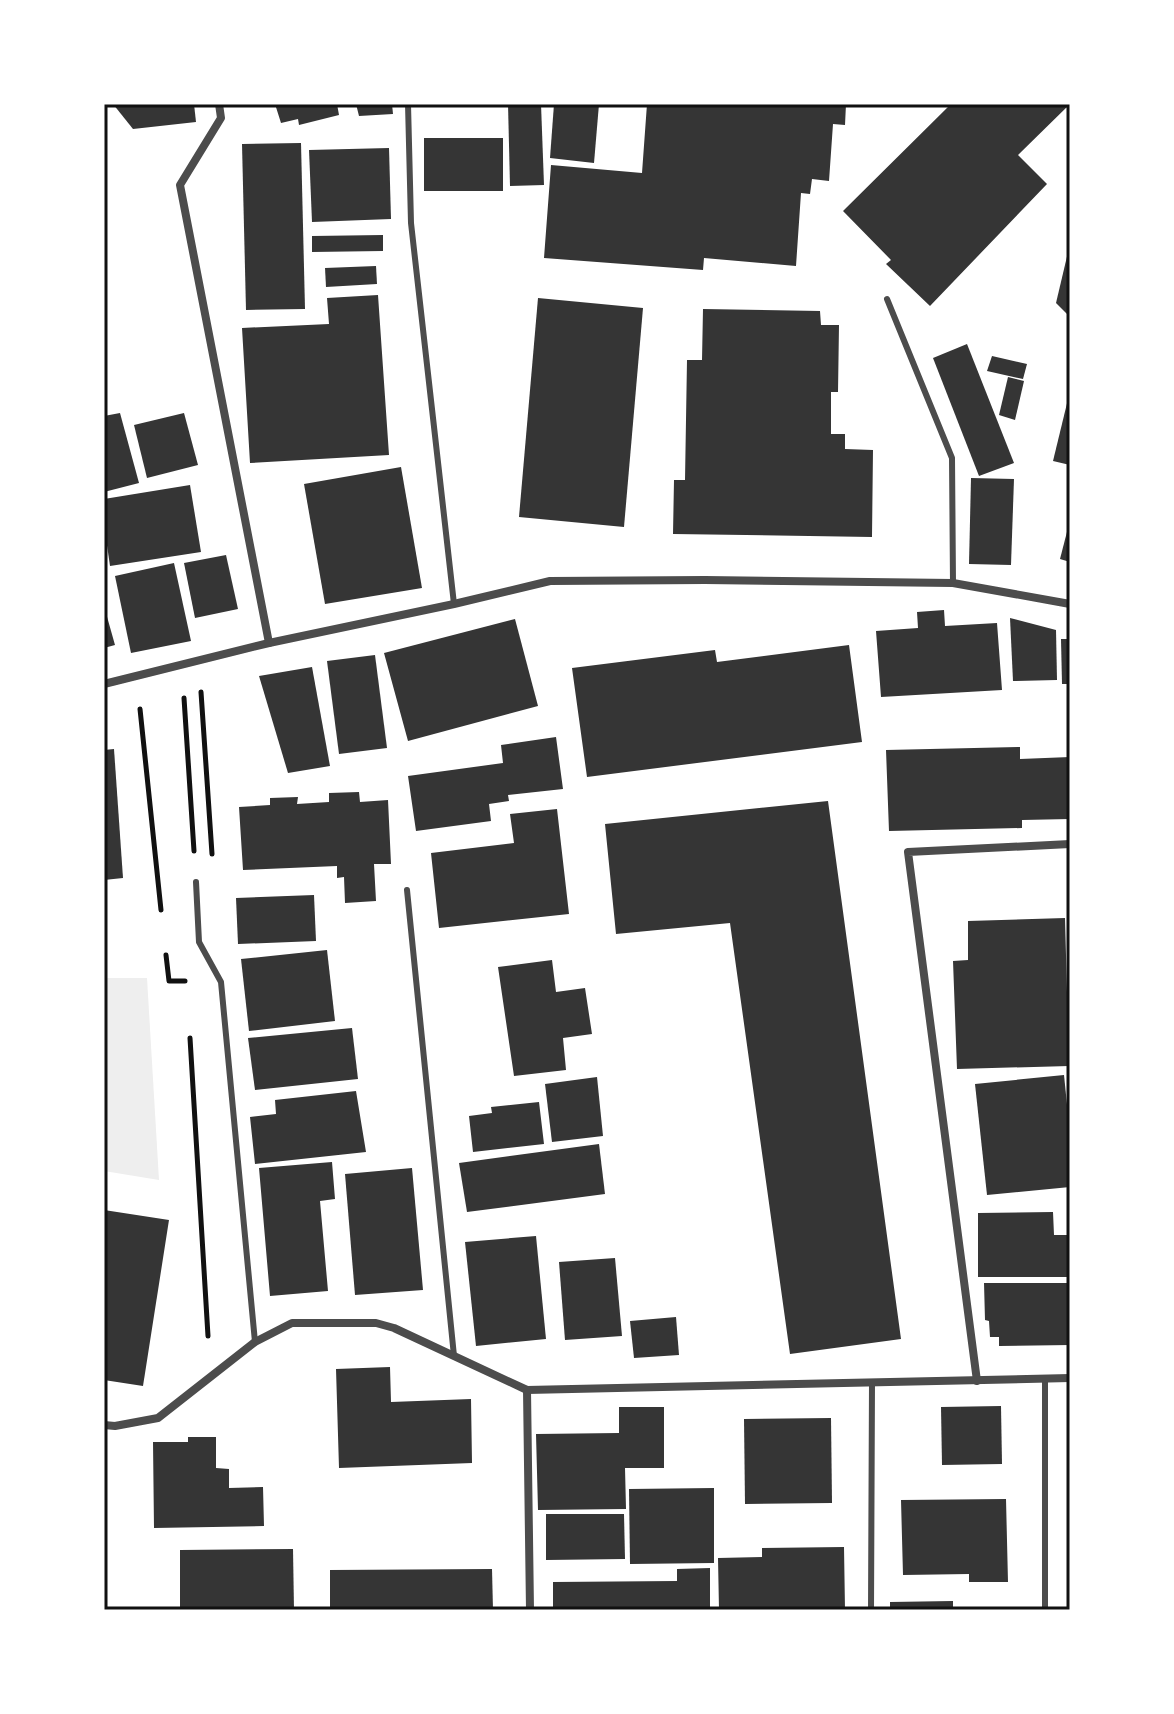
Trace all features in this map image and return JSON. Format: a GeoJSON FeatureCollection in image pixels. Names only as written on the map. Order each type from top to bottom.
{"type":"FeatureCollection","features":[{"type":"Feature","properties":{"kind":"street"},"geometry":{"type":"LineString","coordinates":[[219,104],[221,118],[180,185],[269,643]]}},
{"type":"Feature","properties":{"kind":"street"},"geometry":{"type":"LineString","coordinates":[[104,684],[269,643],[550,581],[953,583],[1070,604]]}},
{"type":"Feature","properties":{"kind":"street"},"geometry":{"type":"LineString","coordinates":[[977,1381],[908,852],[1070,844]]}},
{"type":"Feature","properties":{"kind":"street"},"geometry":{"type":"LineString","coordinates":[[104,1425],[115,1426],[158,1418],[255,1342],[292,1323],[376,1323],[394,1328],[527,1390],[1070,1378]]}},
{"type":"Feature","properties":{"kind":"street"},"geometry":{"type":"LineString","coordinates":[[527,1390],[530,1610]]}},
{"type":"Feature","properties":{"kind":"lane"},"geometry":{"type":"LineString","coordinates":[[408,104],[411,223],[454,604]]}},
{"type":"Feature","properties":{"kind":"lane"},"geometry":{"type":"LineString","coordinates":[[887,299],[952,458],[953,583]]}},
{"type":"Feature","properties":{"kind":"lane"},"geometry":{"type":"LineString","coordinates":[[196,882],[199,942],[221,982],[255,1342]]}},
{"type":"Feature","properties":{"kind":"lane"},"geometry":{"type":"LineString","coordinates":[[407,890],[454,1356]]}},
{"type":"Feature","properties":{"kind":"lane"},"geometry":{"type":"LineString","coordinates":[[1045,1379],[1045,1610]]}},
{"type":"Feature","properties":{"kind":"lane"},"geometry":{"type":"LineString","coordinates":[[871,1610],[872,1382]]}},
{"type":"Feature","properties":{"kind":"path"},"geometry":{"type":"LineString","coordinates":[[199,660],[213,857]]}},
{"type":"Feature","properties":{"kind":"path"},"geometry":{"type":"LineString","coordinates":[[182,665],[196,882]]}},
{"type":"Feature","properties":{"kind":"path"},"geometry":{"type":"LineString","coordinates":[[137,676],[162,920]]}},
{"type":"Feature","properties":{"kind":"path"},"geometry":{"type":"LineString","coordinates":[[166,951],[169,981],[186,981]]}},
{"type":"Feature","properties":{"kind":"path"},"geometry":{"type":"LineString","coordinates":[[189,1029],[210,1377]]}},
{"type":"Feature","properties":{"kind":"shaded area"},"geometry":{"type":"Polygon","coordinates":[[[104,978],[147,978],[159,1180],[104,1171],[104,978]]]}},
{"type":"Feature","properties":{"kind":"building"},"geometry":{"type":"Polygon","coordinates":[[[113,104],[194,104],[196,122],[133,129],[113,104]]]}},
{"type":"Feature","properties":{"kind":"building"},"geometry":{"type":"Polygon","coordinates":[[[275,104],[337,104],[339,115],[299,125],[298,119],[281,123],[275,104]]]}},
{"type":"Feature","properties":{"kind":"building"},"geometry":{"type":"Polygon","coordinates":[[[356,104],[392,104],[393,114],[359,116],[356,104]]]}},
{"type":"Feature","properties":{"kind":"building"},"geometry":{"type":"Polygon","coordinates":[[[508,104],[541,104],[544,185],[510,186],[508,104]]]}},
{"type":"Feature","properties":{"kind":"building"},"geometry":{"type":"Polygon","coordinates":[[[554,104],[599,104],[594,163],[550,158],[554,104]]]}},
{"type":"Feature","properties":{"kind":"building"},"geometry":{"type":"Polygon","coordinates":[[[647,104],[846,104],[845,125],[833,124],[829,181],[812,179],[810,194],[801,193],[796,266],[704,258],[703,270],[544,258],[551,165],[642,173],[647,104]]]}},
{"type":"Feature","properties":{"kind":"building"},"geometry":{"type":"Polygon","coordinates":[[[951,104],[1070,104],[1018,155],[1047,184],[930,306],[886,264],[891,260],[843,211],[951,104]]]}},
{"type":"Feature","properties":{"kind":"building"},"geometry":{"type":"Polygon","coordinates":[[[424,138],[503,138],[503,191],[424,191],[424,138]]]}},
{"type":"Feature","properties":{"kind":"building"},"geometry":{"type":"Polygon","coordinates":[[[301,143],[305,309],[246,310],[242,144],[301,143]]]}},
{"type":"Feature","properties":{"kind":"building"},"geometry":{"type":"Polygon","coordinates":[[[389,148],[391,219],[312,222],[309,150],[389,148]]]}},
{"type":"Feature","properties":{"kind":"building"},"geometry":{"type":"Polygon","coordinates":[[[383,235],[383,251],[312,252],[312,236],[383,235]]]}},
{"type":"Feature","properties":{"kind":"building"},"geometry":{"type":"Polygon","coordinates":[[[1070,248],[1070,317],[1056,303],[1070,248]]]}},
{"type":"Feature","properties":{"kind":"building"},"geometry":{"type":"Polygon","coordinates":[[[376,266],[377,284],[326,287],[325,268],[376,266]]]}},
{"type":"Feature","properties":{"kind":"building"},"geometry":{"type":"Polygon","coordinates":[[[378,295],[389,455],[250,463],[242,328],[329,324],[327,298],[378,295]]]}},
{"type":"Feature","properties":{"kind":"building"},"geometry":{"type":"Polygon","coordinates":[[[538,298],[643,308],[624,527],[519,517],[538,298]]]}},
{"type":"Feature","properties":{"kind":"building"},"geometry":{"type":"Polygon","coordinates":[[[703,309],[820,311],[821,325],[839,325],[838,392],[831,392],[831,434],[845,434],[845,449],[873,450],[872,537],[673,534],[674,480],[685,480],[687,360],[702,360],[703,309]]]}},
{"type":"Feature","properties":{"kind":"building"},"geometry":{"type":"Polygon","coordinates":[[[967,344],[1014,463],[979,476],[933,358],[967,344]]]}},
{"type":"Feature","properties":{"kind":"building"},"geometry":{"type":"Polygon","coordinates":[[[992,356],[1027,364],[1023,379],[987,371],[992,356]]]}},
{"type":"Feature","properties":{"kind":"building"},"geometry":{"type":"Polygon","coordinates":[[[1008,377],[1024,381],[1015,420],[999,415],[1008,377]]]}},
{"type":"Feature","properties":{"kind":"building"},"geometry":{"type":"Polygon","coordinates":[[[1070,396],[1070,465],[1053,461],[1070,396]]]}},
{"type":"Feature","properties":{"kind":"building"},"geometry":{"type":"Polygon","coordinates":[[[120,413],[139,483],[104,492],[104,416],[120,413]]]}},
{"type":"Feature","properties":{"kind":"building"},"geometry":{"type":"Polygon","coordinates":[[[184,413],[198,465],[147,478],[134,425],[184,413]]]}},
{"type":"Feature","properties":{"kind":"building"},"geometry":{"type":"Polygon","coordinates":[[[401,467],[422,588],[325,604],[304,484],[401,467]]]}},
{"type":"Feature","properties":{"kind":"building"},"geometry":{"type":"Polygon","coordinates":[[[971,478],[1014,479],[1011,565],[969,564],[971,478]]]}},
{"type":"Feature","properties":{"kind":"building"},"geometry":{"type":"Polygon","coordinates":[[[190,485],[201,552],[110,566],[104,499],[190,485]]]}},
{"type":"Feature","properties":{"kind":"building"},"geometry":{"type":"Polygon","coordinates":[[[1070,524],[1070,562],[1060,559],[1070,524]]]}},
{"type":"Feature","properties":{"kind":"building"},"geometry":{"type":"Polygon","coordinates":[[[226,555],[238,609],[195,618],[184,563],[226,555]]]}},
{"type":"Feature","properties":{"kind":"building"},"geometry":{"type":"Polygon","coordinates":[[[174,563],[191,641],[131,653],[115,576],[174,563]]]}},
{"type":"Feature","properties":{"kind":"building"},"geometry":{"type":"Polygon","coordinates":[[[104,606],[115,645],[104,648],[104,606]]]}},
{"type":"Feature","properties":{"kind":"building"},"geometry":{"type":"Polygon","coordinates":[[[944,610],[945,626],[997,623],[1002,690],[881,697],[876,631],[918,628],[917,612],[944,610]]]}},
{"type":"Feature","properties":{"kind":"building"},"geometry":{"type":"Polygon","coordinates":[[[1010,618],[1056,630],[1057,680],[1013,681],[1010,618]]]}},
{"type":"Feature","properties":{"kind":"building"},"geometry":{"type":"Polygon","coordinates":[[[515,619],[538,706],[408,741],[384,653],[515,619]]]}},
{"type":"Feature","properties":{"kind":"building"},"geometry":{"type":"Polygon","coordinates":[[[1061,639],[1070,639],[1070,684],[1062,684],[1061,639]]]}},
{"type":"Feature","properties":{"kind":"building"},"geometry":{"type":"Polygon","coordinates":[[[849,645],[862,742],[587,777],[572,668],[715,650],[717,662],[849,645]]]}},
{"type":"Feature","properties":{"kind":"building"},"geometry":{"type":"Polygon","coordinates":[[[375,655],[387,748],[339,754],[327,661],[375,655]]]}},
{"type":"Feature","properties":{"kind":"building"},"geometry":{"type":"Polygon","coordinates":[[[312,667],[330,766],[288,773],[259,676],[312,667]]]}},
{"type":"Feature","properties":{"kind":"building"},"geometry":{"type":"Polygon","coordinates":[[[556,737],[563,789],[508,795],[509,801],[489,804],[491,821],[416,831],[408,776],[503,763],[501,745],[556,737]]]}},
{"type":"Feature","properties":{"kind":"building"},"geometry":{"type":"Polygon","coordinates":[[[1020,747],[1020,759],[1070,757],[1070,819],[1022,820],[1022,828],[889,831],[886,750],[1020,747]]]}},
{"type":"Feature","properties":{"kind":"building"},"geometry":{"type":"Polygon","coordinates":[[[114,749],[123,878],[104,880],[104,750],[114,749]]]}},
{"type":"Feature","properties":{"kind":"building"},"geometry":{"type":"Polygon","coordinates":[[[359,792],[360,802],[388,800],[391,864],[374,864],[376,901],[345,903],[344,877],[337,878],[337,866],[243,870],[239,807],[270,805],[270,798],[298,797],[297,804],[329,802],[329,793],[359,792]]]}},
{"type":"Feature","properties":{"kind":"building"},"geometry":{"type":"Polygon","coordinates":[[[828,801],[901,1339],[790,1354],[730,923],[616,934],[605,824],[828,801]]]}},
{"type":"Feature","properties":{"kind":"building"},"geometry":{"type":"Polygon","coordinates":[[[557,809],[569,914],[439,928],[431,853],[514,843],[510,814],[557,809]]]}},
{"type":"Feature","properties":{"kind":"building"},"geometry":{"type":"Polygon","coordinates":[[[314,895],[316,941],[238,944],[236,898],[314,895]]]}},
{"type":"Feature","properties":{"kind":"building"},"geometry":{"type":"Polygon","coordinates":[[[1065,918],[1069,1066],[957,1069],[953,961],[968,960],[968,921],[1065,918]]]}},
{"type":"Feature","properties":{"kind":"building"},"geometry":{"type":"Polygon","coordinates":[[[327,950],[335,1021],[249,1031],[241,959],[327,950]]]}},
{"type":"Feature","properties":{"kind":"building"},"geometry":{"type":"Polygon","coordinates":[[[552,960],[556,992],[585,988],[592,1034],[563,1038],[566,1070],[514,1076],[498,967],[552,960]]]}},
{"type":"Feature","properties":{"kind":"building"},"geometry":{"type":"Polygon","coordinates":[[[352,1028],[358,1079],[255,1090],[248,1038],[352,1028]]]}},
{"type":"Feature","properties":{"kind":"building"},"geometry":{"type":"Polygon","coordinates":[[[1064,1075],[1070,1134],[1070,1187],[987,1195],[975,1084],[1064,1075]]]}},
{"type":"Feature","properties":{"kind":"building"},"geometry":{"type":"Polygon","coordinates":[[[597,1077],[603,1136],[552,1142],[545,1084],[597,1077]]]}},
{"type":"Feature","properties":{"kind":"building"},"geometry":{"type":"Polygon","coordinates":[[[356,1091],[366,1152],[255,1164],[250,1117],[276,1114],[275,1100],[356,1091]]]}},
{"type":"Feature","properties":{"kind":"building"},"geometry":{"type":"Polygon","coordinates":[[[539,1102],[544,1144],[473,1152],[469,1116],[492,1113],[491,1107],[539,1102]]]}},
{"type":"Feature","properties":{"kind":"building"},"geometry":{"type":"Polygon","coordinates":[[[599,1144],[605,1194],[467,1212],[459,1163],[599,1144]]]}},
{"type":"Feature","properties":{"kind":"building"},"geometry":{"type":"Polygon","coordinates":[[[332,1162],[335,1199],[320,1201],[328,1291],[270,1296],[259,1168],[332,1162]]]}},
{"type":"Feature","properties":{"kind":"building"},"geometry":{"type":"Polygon","coordinates":[[[412,1168],[423,1290],[355,1295],[345,1174],[412,1168]]]}},
{"type":"Feature","properties":{"kind":"building"},"geometry":{"type":"Polygon","coordinates":[[[104,1210],[169,1220],[143,1386],[104,1380],[104,1210]]]}},
{"type":"Feature","properties":{"kind":"building"},"geometry":{"type":"Polygon","coordinates":[[[1053,1212],[1054,1235],[1070,1235],[1070,1277],[978,1277],[978,1213],[1053,1212]]]}},
{"type":"Feature","properties":{"kind":"building"},"geometry":{"type":"Polygon","coordinates":[[[536,1236],[546,1339],[476,1346],[465,1242],[536,1236]]]}},
{"type":"Feature","properties":{"kind":"building"},"geometry":{"type":"Polygon","coordinates":[[[615,1258],[622,1336],[565,1340],[559,1262],[615,1258]]]}},
{"type":"Feature","properties":{"kind":"building"},"geometry":{"type":"Polygon","coordinates":[[[984,1283],[1070,1283],[1070,1345],[999,1346],[999,1337],[990,1337],[989,1321],[985,1320],[984,1283]]]}},
{"type":"Feature","properties":{"kind":"building"},"geometry":{"type":"Polygon","coordinates":[[[676,1317],[679,1355],[634,1358],[630,1321],[676,1317]]]}},
{"type":"Feature","properties":{"kind":"building"},"geometry":{"type":"Polygon","coordinates":[[[390,1367],[391,1402],[471,1399],[472,1463],[339,1468],[336,1369],[390,1367]]]}},
{"type":"Feature","properties":{"kind":"building"},"geometry":{"type":"Polygon","coordinates":[[[1001,1406],[1002,1464],[942,1465],[941,1407],[1001,1406]]]}},
{"type":"Feature","properties":{"kind":"building"},"geometry":{"type":"Polygon","coordinates":[[[619,1407],[664,1407],[664,1468],[625,1468],[626,1509],[538,1510],[536,1434],[619,1433],[619,1407]]]}},
{"type":"Feature","properties":{"kind":"building"},"geometry":{"type":"Polygon","coordinates":[[[831,1418],[832,1503],[745,1504],[744,1419],[831,1418]]]}},
{"type":"Feature","properties":{"kind":"building"},"geometry":{"type":"Polygon","coordinates":[[[1067,1429],[1070,1429],[1070,1487],[1067,1487],[1067,1429]]]}},
{"type":"Feature","properties":{"kind":"building"},"geometry":{"type":"Polygon","coordinates":[[[188,1437],[216,1437],[216,1468],[229,1469],[229,1488],[263,1487],[264,1526],[154,1528],[153,1442],[188,1442],[188,1437]]]}},
{"type":"Feature","properties":{"kind":"building"},"geometry":{"type":"Polygon","coordinates":[[[714,1488],[714,1563],[630,1564],[629,1489],[714,1488]]]}},
{"type":"Feature","properties":{"kind":"building"},"geometry":{"type":"Polygon","coordinates":[[[1006,1499],[1008,1582],[969,1582],[969,1574],[903,1575],[901,1500],[1006,1499]]]}},
{"type":"Feature","properties":{"kind":"building"},"geometry":{"type":"Polygon","coordinates":[[[546,1514],[624,1514],[625,1559],[546,1560],[546,1514]]]}},
{"type":"Feature","properties":{"kind":"building"},"geometry":{"type":"Polygon","coordinates":[[[844,1547],[845,1610],[719,1610],[718,1558],[762,1557],[762,1548],[844,1547]]]}},
{"type":"Feature","properties":{"kind":"building"},"geometry":{"type":"Polygon","coordinates":[[[293,1549],[294,1610],[180,1610],[180,1550],[293,1549]]]}},
{"type":"Feature","properties":{"kind":"building"},"geometry":{"type":"Polygon","coordinates":[[[710,1568],[710,1610],[553,1610],[553,1582],[677,1581],[677,1569],[710,1568]]]}},
{"type":"Feature","properties":{"kind":"building"},"geometry":{"type":"Polygon","coordinates":[[[492,1569],[493,1610],[330,1610],[330,1570],[492,1569]]]}},
{"type":"Feature","properties":{"kind":"building"},"geometry":{"type":"Polygon","coordinates":[[[953,1601],[953,1610],[890,1610],[890,1602],[953,1601]]]}}]}
